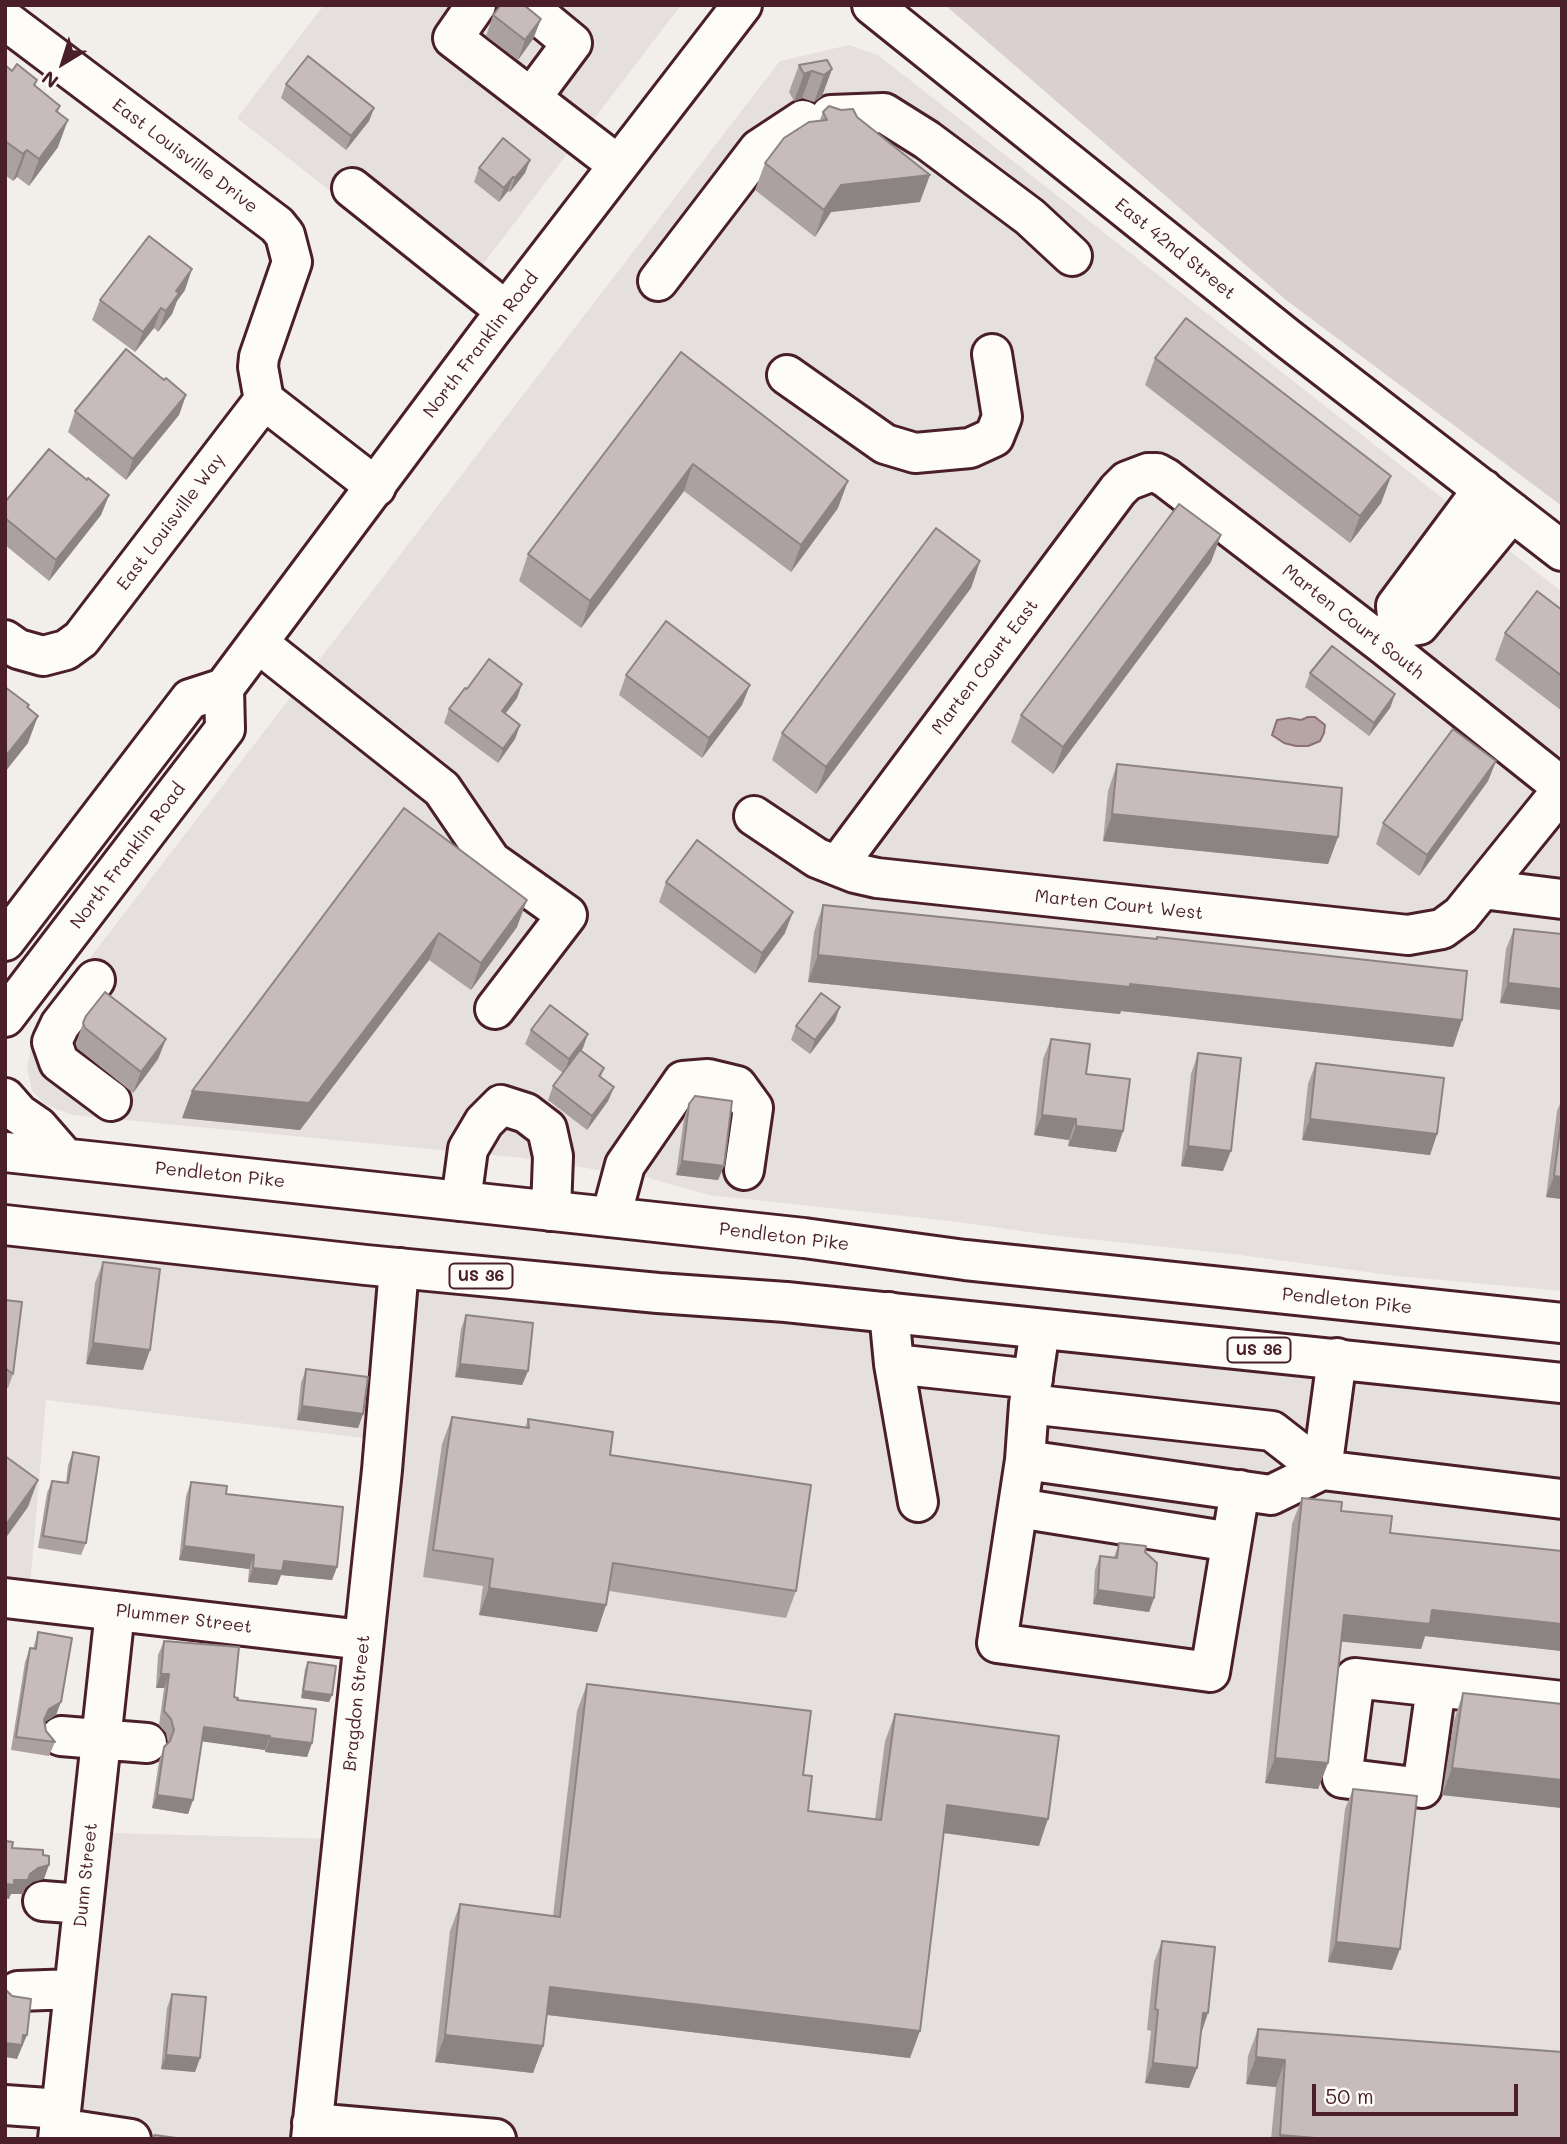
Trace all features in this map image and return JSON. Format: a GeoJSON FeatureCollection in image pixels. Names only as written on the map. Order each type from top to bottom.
{"type":"FeatureCollection","features":[{"type":"Feature","properties":{"kind":"street"},"geometry":{"type":"LineString","coordinates":[[476,5],[453,38],[618,165]]}},
{"type":"Feature","properties":{"kind":"street"},"geometry":{"type":"LineString","coordinates":[[526,5],[572,43],[531,98]]}},
{"type":"Feature","properties":{"kind":"street","name":"North Franklin Road"},"geometry":{"type":"LineString","coordinates":[[5,1017],[225,729],[224,688],[506,311],[742,5]]}},
{"type":"Feature","properties":{"kind":"street","name":"East 42nd Street"},"geometry":{"type":"LineString","coordinates":[[872,5],[1287,338],[1562,551]]}},
{"type":"Feature","properties":{"kind":"street","name":"East Louisville Drive"},"geometry":{"type":"LineString","coordinates":[[5,20],[277,225],[285,235],[292,253],[291,266],[258,362],[264,400]]}},
{"type":"Feature","properties":{"kind":"street"},"geometry":{"type":"LineString","coordinates":[[658,281],[759,149],[817,117],[884,113],[927,140],[1030,217],[1072,256]]}},
{"type":"Feature","properties":{"kind":"street"},"geometry":{"type":"LineString","coordinates":[[352,188],[506,311]]}},
{"type":"Feature","properties":{"kind":"street"},"geometry":{"type":"LineString","coordinates":[[787,375],[885,444],[915,453],[970,448],[993,437],[1002,417],[992,354]]}},
{"type":"Feature","properties":{"kind":"street"},"geometry":{"type":"LineString","coordinates":[[264,400],[376,487]]}},
{"type":"Feature","properties":{"kind":"street","name":"East Louisville Way"},"geometry":{"type":"LineString","coordinates":[[5,639],[18,649],[43,656],[66,650],[81,639],[264,400]]}},
{"type":"Feature","properties":{"kind":"street","name":"Marten Court South"},"geometry":{"type":"LineString","coordinates":[[1139,476],[1157,473],[1166,478],[1391,636],[1562,788]]}},
{"type":"Feature","properties":{"kind":"street","name":"Marten Court East"},"geometry":{"type":"LineString","coordinates":[[837,866],[1118,489],[1139,476]]}},
{"type":"Feature","properties":{"kind":"street"},"geometry":{"type":"LineString","coordinates":[[1391,636],[1419,625],[1497,500]]}},
{"type":"Feature","properties":{"kind":"street"},"geometry":{"type":"LineString","coordinates":[[258,643],[442,789],[491,861],[567,915],[495,1009]]}},
{"type":"Feature","properties":{"kind":"street"},"geometry":{"type":"LineString","coordinates":[[5,941],[190,699],[224,688]]}},
{"type":"Feature","properties":{"kind":"street","name":"Marten Court West"},"geometry":{"type":"LineString","coordinates":[[754,816],[804,850],[837,866],[877,878],[1408,935],[1446,926],[1461,915],[1562,788]]}},
{"type":"Feature","properties":{"kind":"street"},"geometry":{"type":"LineString","coordinates":[[1482,889],[1562,899]]}},
{"type":"Feature","properties":{"kind":"street"},"geometry":{"type":"LineString","coordinates":[[96,980],[60,1025],[52,1042],[59,1062],[120,1111]]}},
{"type":"Feature","properties":{"kind":"street"},"geometry":{"type":"LineString","coordinates":[[611,1217],[625,1165],[683,1081],[708,1079],[737,1086],[754,1108],[744,1170]]}},
{"type":"Feature","properties":{"kind":"street"},"geometry":{"type":"LineString","coordinates":[[5,1098],[19,1114],[38,1127],[65,1158]]}},
{"type":"Feature","properties":{"kind":"street"},"geometry":{"type":"LineString","coordinates":[[461,1201],[468,1149],[484,1122],[501,1105],[526,1112],[547,1129],[553,1156],[551,1211]]}},
{"type":"Feature","properties":{"kind":"street","name":"Pendleton Pike"},"geometry":{"type":"LineString","coordinates":[[5,1152],[804,1238],[965,1260],[1562,1323]]}},
{"type":"Feature","properties":{"kind":"street","name":"US 36"},"geometry":{"type":"LineString","coordinates":[[5,1225],[399,1268],[888,1312],[1562,1383]]}},
{"type":"Feature","properties":{"kind":"street","name":"Bragdon Street"},"geometry":{"type":"LineString","coordinates":[[312,2131],[382,1471],[399,1268]]}},
{"type":"Feature","properties":{"kind":"street"},"geometry":{"type":"LineString","coordinates":[[888,1312],[894,1364],[918,1502]]}},
{"type":"Feature","properties":{"kind":"street"},"geometry":{"type":"LineString","coordinates":[[1041,1329],[1031,1392],[1025,1460],[997,1643],[1210,1672],[1240,1490]]}},
{"type":"Feature","properties":{"kind":"street"},"geometry":{"type":"LineString","coordinates":[[1322,1469],[1337,1358]]}},
{"type":"Feature","properties":{"kind":"street"},"geometry":{"type":"LineString","coordinates":[[894,1364],[1031,1392],[1272,1431],[1322,1469],[1562,1499]]}},
{"type":"Feature","properties":{"kind":"street"},"geometry":{"type":"LineString","coordinates":[[1025,1460],[1271,1495],[1322,1469]]}},
{"type":"Feature","properties":{"kind":"street"},"geometry":{"type":"LineString","coordinates":[[1018,1508],[1231,1542]]}},
{"type":"Feature","properties":{"kind":"street","name":"Plummer Street"},"geometry":{"type":"LineString","coordinates":[[5,1598],[363,1640]]}},
{"type":"Feature","properties":{"kind":"street","name":"Dunn Street"},"geometry":{"type":"LineString","coordinates":[[59,2125],[115,1611]]}},
{"type":"Feature","properties":{"kind":"street"},"geometry":{"type":"LineString","coordinates":[[1436,1687],[1562,1701]]}},
{"type":"Feature","properties":{"kind":"street"},"geometry":{"type":"LineString","coordinates":[[61,1736],[100,1748],[149,1752]]}},
{"type":"Feature","properties":{"kind":"street"},"geometry":{"type":"LineString","coordinates":[[43,1901],[83,1904]]}},
{"type":"Feature","properties":{"kind":"street"},"geometry":{"type":"LineString","coordinates":[[18,1991],[74,1989]]}},
{"type":"Feature","properties":{"kind":"street"},"geometry":{"type":"LineString","coordinates":[[5,2105],[59,2125],[131,2139]]}},
{"type":"Feature","properties":{"kind":"street"},"geometry":{"type":"LineString","coordinates":[[312,2131],[496,2139]]}},
{"type":"Feature","properties":{"kind":"shaded area"},"geometry":{"type":"Polygon","coordinates":[[[324,5],[681,5],[461,293],[237,118],[324,5]]]}},
{"type":"Feature","properties":{"kind":"shaded area"},"geometry":{"type":"Polygon","coordinates":[[[945,5],[1562,5],[1562,506],[1286,300],[945,5]]]}},
{"type":"Feature","properties":{"kind":"shaded area"},"geometry":{"type":"Polygon","coordinates":[[[849,45],[878,55],[1562,592],[1562,1291],[1397,1276],[1233,1254],[709,1195],[645,1177],[514,1157],[72,1115],[46,1105],[32,1091],[27,1068],[33,1037],[53,1006],[780,61],[849,45]]]}},
{"type":"Feature","properties":{"kind":"shaded area"},"geometry":{"type":"Polygon","coordinates":[[[1315,717],[1325,725],[1320,741],[1308,746],[1296,746],[1284,743],[1272,735],[1277,720],[1301,720],[1315,717]]]}},
{"type":"Feature","properties":{"kind":"shaded area"},"geometry":{"type":"Polygon","coordinates":[[[5,1242],[1562,1401],[1562,2139],[78,2139],[113,1833],[334,1839],[372,1439],[46,1400],[30,1587],[12,1620],[5,1619],[5,1242]]]}},
{"type":"Feature","properties":{"kind":"building"},"geometry":{"type":"Polygon","coordinates":[[[501,5],[524,5],[541,19],[525,40],[493,15],[501,5]]]}},
{"type":"Feature","properties":{"kind":"building"},"geometry":{"type":"Polygon","coordinates":[[[308,56],[374,108],[351,136],[286,84],[308,56]]]}},
{"type":"Feature","properties":{"kind":"building"},"geometry":{"type":"Polygon","coordinates":[[[827,60],[832,69],[824,75],[812,71],[804,74],[799,65],[827,60]]]}},
{"type":"Feature","properties":{"kind":"building"},"geometry":{"type":"Polygon","coordinates":[[[17,64],[37,80],[34,85],[60,106],[56,111],[68,120],[39,159],[27,150],[23,154],[5,141],[5,65],[12,71],[17,64]]]}},
{"type":"Feature","properties":{"kind":"building"},"geometry":{"type":"Polygon","coordinates":[[[829,106],[841,110],[853,109],[857,117],[930,175],[841,185],[824,210],[765,163],[784,138],[809,122],[827,120],[823,112],[829,106]]]}},
{"type":"Feature","properties":{"kind":"building"},"geometry":{"type":"Polygon","coordinates":[[[503,138],[530,160],[504,188],[479,168],[503,138]]]}},
{"type":"Feature","properties":{"kind":"building"},"geometry":{"type":"Polygon","coordinates":[[[149,236],[192,269],[166,311],[161,308],[143,332],[100,300],[149,236]]]}},
{"type":"Feature","properties":{"kind":"building"},"geometry":{"type":"Polygon","coordinates":[[[1186,318],[1391,476],[1360,516],[1155,358],[1186,318]]]}},
{"type":"Feature","properties":{"kind":"building"},"geometry":{"type":"Polygon","coordinates":[[[126,349],[186,395],[133,459],[75,411],[126,349]]]}},
{"type":"Feature","properties":{"kind":"building"},"geometry":{"type":"Polygon","coordinates":[[[681,352],[848,481],[801,545],[693,464],[590,601],[528,554],[681,352]]]}},
{"type":"Feature","properties":{"kind":"building"},"geometry":{"type":"Polygon","coordinates":[[[49,449],[109,495],[56,560],[5,518],[5,502],[49,449]]]}},
{"type":"Feature","properties":{"kind":"building"},"geometry":{"type":"Polygon","coordinates":[[[1179,504],[1221,535],[1063,747],[1021,715],[1179,504]]]}},
{"type":"Feature","properties":{"kind":"building"},"geometry":{"type":"Polygon","coordinates":[[[936,528],[980,561],[826,767],[782,733],[936,528]]]}},
{"type":"Feature","properties":{"kind":"building"},"geometry":{"type":"Polygon","coordinates":[[[1537,591],[1562,610],[1562,676],[1505,633],[1537,591]]]}},
{"type":"Feature","properties":{"kind":"building"},"geometry":{"type":"Polygon","coordinates":[[[666,621],[750,685],[709,738],[626,675],[666,621]]]}},
{"type":"Feature","properties":{"kind":"building"},"geometry":{"type":"Polygon","coordinates":[[[1332,646],[1395,694],[1374,723],[1310,673],[1332,646]]]}},
{"type":"Feature","properties":{"kind":"building"},"geometry":{"type":"Polygon","coordinates":[[[489,659],[522,684],[502,711],[520,725],[503,749],[449,709],[489,659]]]}},
{"type":"Feature","properties":{"kind":"building"},"geometry":{"type":"Polygon","coordinates":[[[5,687],[29,705],[27,707],[38,716],[5,757],[5,687]]]}},
{"type":"Feature","properties":{"kind":"building"},"geometry":{"type":"Polygon","coordinates":[[[1453,729],[1496,761],[1427,855],[1383,823],[1453,729]]]}},
{"type":"Feature","properties":{"kind":"building"},"geometry":{"type":"Polygon","coordinates":[[[1117,764],[1342,788],[1338,837],[1112,814],[1117,764]]]}},
{"type":"Feature","properties":{"kind":"building"},"geometry":{"type":"Polygon","coordinates":[[[404,808],[527,900],[481,963],[439,933],[309,1103],[192,1091],[404,808]]]}},
{"type":"Feature","properties":{"kind":"building"},"geometry":{"type":"Polygon","coordinates":[[[697,840],[793,912],[762,953],[666,882],[697,840]]]}},
{"type":"Feature","properties":{"kind":"building"},"geometry":{"type":"Polygon","coordinates":[[[823,905],[1157,937],[1467,971],[1462,1020],[1130,984],[1130,987],[818,955],[823,905]]]}},
{"type":"Feature","properties":{"kind":"building"},"geometry":{"type":"Polygon","coordinates":[[[1514,929],[1562,934],[1562,989],[1508,983],[1514,929]]]}},
{"type":"Feature","properties":{"kind":"building"},"geometry":{"type":"Polygon","coordinates":[[[105,992],[166,1039],[141,1072],[85,1028],[83,1023],[86,1016],[105,992]]]}},
{"type":"Feature","properties":{"kind":"building"},"geometry":{"type":"Polygon","coordinates":[[[821,993],[840,1007],[815,1040],[796,1026],[821,993]]]}},
{"type":"Feature","properties":{"kind":"building"},"geometry":{"type":"Polygon","coordinates":[[[550,1005],[588,1034],[569,1059],[531,1030],[550,1005]]]}},
{"type":"Feature","properties":{"kind":"building"},"geometry":{"type":"Polygon","coordinates":[[[1051,1039],[1090,1044],[1086,1074],[1130,1079],[1123,1131],[1076,1126],[1076,1119],[1042,1115],[1051,1039]]]}},
{"type":"Feature","properties":{"kind":"building"},"geometry":{"type":"Polygon","coordinates":[[[580,1050],[604,1068],[599,1076],[614,1087],[592,1116],[553,1086],[580,1050]]]}},
{"type":"Feature","properties":{"kind":"building"},"geometry":{"type":"Polygon","coordinates":[[[1198,1053],[1241,1058],[1231,1151],[1188,1146],[1198,1053]]]}},
{"type":"Feature","properties":{"kind":"building"},"geometry":{"type":"Polygon","coordinates":[[[1316,1063],[1444,1078],[1437,1134],[1310,1119],[1316,1063]]]}},
{"type":"Feature","properties":{"kind":"building"},"geometry":{"type":"Polygon","coordinates":[[[695,1096],[732,1101],[724,1166],[682,1161],[689,1104],[695,1096]]]}},
{"type":"Feature","properties":{"kind":"building"},"geometry":{"type":"Polygon","coordinates":[[[1562,1114],[1562,1177],[1554,1176],[1562,1114]]]}},
{"type":"Feature","properties":{"kind":"building"},"geometry":{"type":"Polygon","coordinates":[[[103,1262],[160,1269],[150,1350],[93,1343],[103,1262]]]}},
{"type":"Feature","properties":{"kind":"building"},"geometry":{"type":"Polygon","coordinates":[[[5,1300],[22,1302],[13,1374],[5,1368],[5,1300]]]}},
{"type":"Feature","properties":{"kind":"building"},"geometry":{"type":"Polygon","coordinates":[[[466,1315],[533,1323],[528,1371],[460,1364],[466,1315]]]}},
{"type":"Feature","properties":{"kind":"building"},"geometry":{"type":"Polygon","coordinates":[[[306,1369],[368,1377],[363,1414],[302,1406],[306,1369]]]}},
{"type":"Feature","properties":{"kind":"building"},"geometry":{"type":"Polygon","coordinates":[[[452,1417],[529,1428],[528,1419],[613,1432],[610,1455],[811,1485],[796,1591],[613,1563],[606,1605],[489,1588],[493,1559],[433,1550],[452,1417]]]}},
{"type":"Feature","properties":{"kind":"building"},"geometry":{"type":"Polygon","coordinates":[[[73,1452],[99,1457],[86,1543],[43,1536],[52,1481],[68,1483],[73,1452]]]}},
{"type":"Feature","properties":{"kind":"building"},"geometry":{"type":"Polygon","coordinates":[[[5,1456],[38,1480],[5,1526],[5,1456]]]}},
{"type":"Feature","properties":{"kind":"building"},"geometry":{"type":"Polygon","coordinates":[[[191,1482],[227,1486],[226,1494],[343,1507],[337,1567],[284,1561],[282,1571],[253,1568],[254,1555],[184,1546],[191,1482]]]}},
{"type":"Feature","properties":{"kind":"building"},"geometry":{"type":"Polygon","coordinates":[[[1302,1498],[1342,1502],[1341,1511],[1392,1516],[1390,1533],[1562,1551],[1562,1624],[1432,1610],[1430,1624],[1344,1615],[1328,1763],[1275,1758],[1302,1498]]]}},
{"type":"Feature","properties":{"kind":"building"},"geometry":{"type":"Polygon","coordinates":[[[1119,1543],[1146,1546],[1145,1552],[1157,1563],[1154,1598],[1098,1590],[1100,1556],[1117,1558],[1119,1543]]]}},
{"type":"Feature","properties":{"kind":"building"},"geometry":{"type":"Polygon","coordinates":[[[38,1632],[72,1638],[61,1702],[49,1709],[44,1720],[46,1731],[55,1742],[16,1737],[30,1648],[36,1649],[38,1632]]]}},
{"type":"Feature","properties":{"kind":"building"},"geometry":{"type":"Polygon","coordinates":[[[164,1641],[239,1647],[234,1697],[238,1698],[237,1700],[316,1709],[312,1743],[204,1727],[193,1800],[157,1795],[164,1747],[170,1741],[174,1730],[171,1719],[164,1711],[169,1674],[161,1674],[164,1641]]]}},
{"type":"Feature","properties":{"kind":"building"},"geometry":{"type":"Polygon","coordinates":[[[308,1662],[336,1666],[332,1695],[303,1691],[308,1662]]]}},
{"type":"Feature","properties":{"kind":"building"},"geometry":{"type":"Polygon","coordinates":[[[587,1684],[811,1711],[803,1775],[812,1776],[808,1811],[881,1820],[895,1714],[1059,1736],[1048,1819],[947,1805],[920,2031],[550,1987],[543,2046],[445,2035],[460,1904],[560,1917],[587,1684]]]}},
{"type":"Feature","properties":{"kind":"building"},"geometry":{"type":"Polygon","coordinates":[[[1463,1693],[1562,1704],[1562,1780],[1452,1768],[1463,1693]]]}},
{"type":"Feature","properties":{"kind":"building"},"geometry":{"type":"Polygon","coordinates":[[[1353,1789],[1417,1796],[1400,1949],[1336,1942],[1353,1789]]]}},
{"type":"Feature","properties":{"kind":"building"},"geometry":{"type":"Polygon","coordinates":[[[5,1841],[13,1842],[12,1848],[43,1850],[43,1855],[49,1856],[49,1865],[38,1868],[30,1874],[28,1880],[14,1880],[14,1885],[5,1884],[5,1841]]]}},
{"type":"Feature","properties":{"kind":"building"},"geometry":{"type":"Polygon","coordinates":[[[1162,1941],[1215,1947],[1208,2013],[1203,2013],[1197,2068],[1153,2063],[1162,1941]]]}},
{"type":"Feature","properties":{"kind":"building"},"geometry":{"type":"Polygon","coordinates":[[[5,1989],[12,1996],[31,1999],[27,2035],[23,2035],[22,2045],[5,2043],[5,1989]]]}},
{"type":"Feature","properties":{"kind":"building"},"geometry":{"type":"Polygon","coordinates":[[[172,1994],[206,1997],[200,2058],[166,2055],[172,1994]]]}},
{"type":"Feature","properties":{"kind":"building"},"geometry":{"type":"Polygon","coordinates":[[[1258,2029],[1562,2052],[1562,2139],[1327,2139],[1280,2135],[1285,2060],[1256,2057],[1258,2029]]]}},
{"type":"Feature","properties":{"kind":"building"},"geometry":{"type":"Polygon","coordinates":[[[155,2135],[183,2139],[151,2139],[155,2135]]]}}]}
